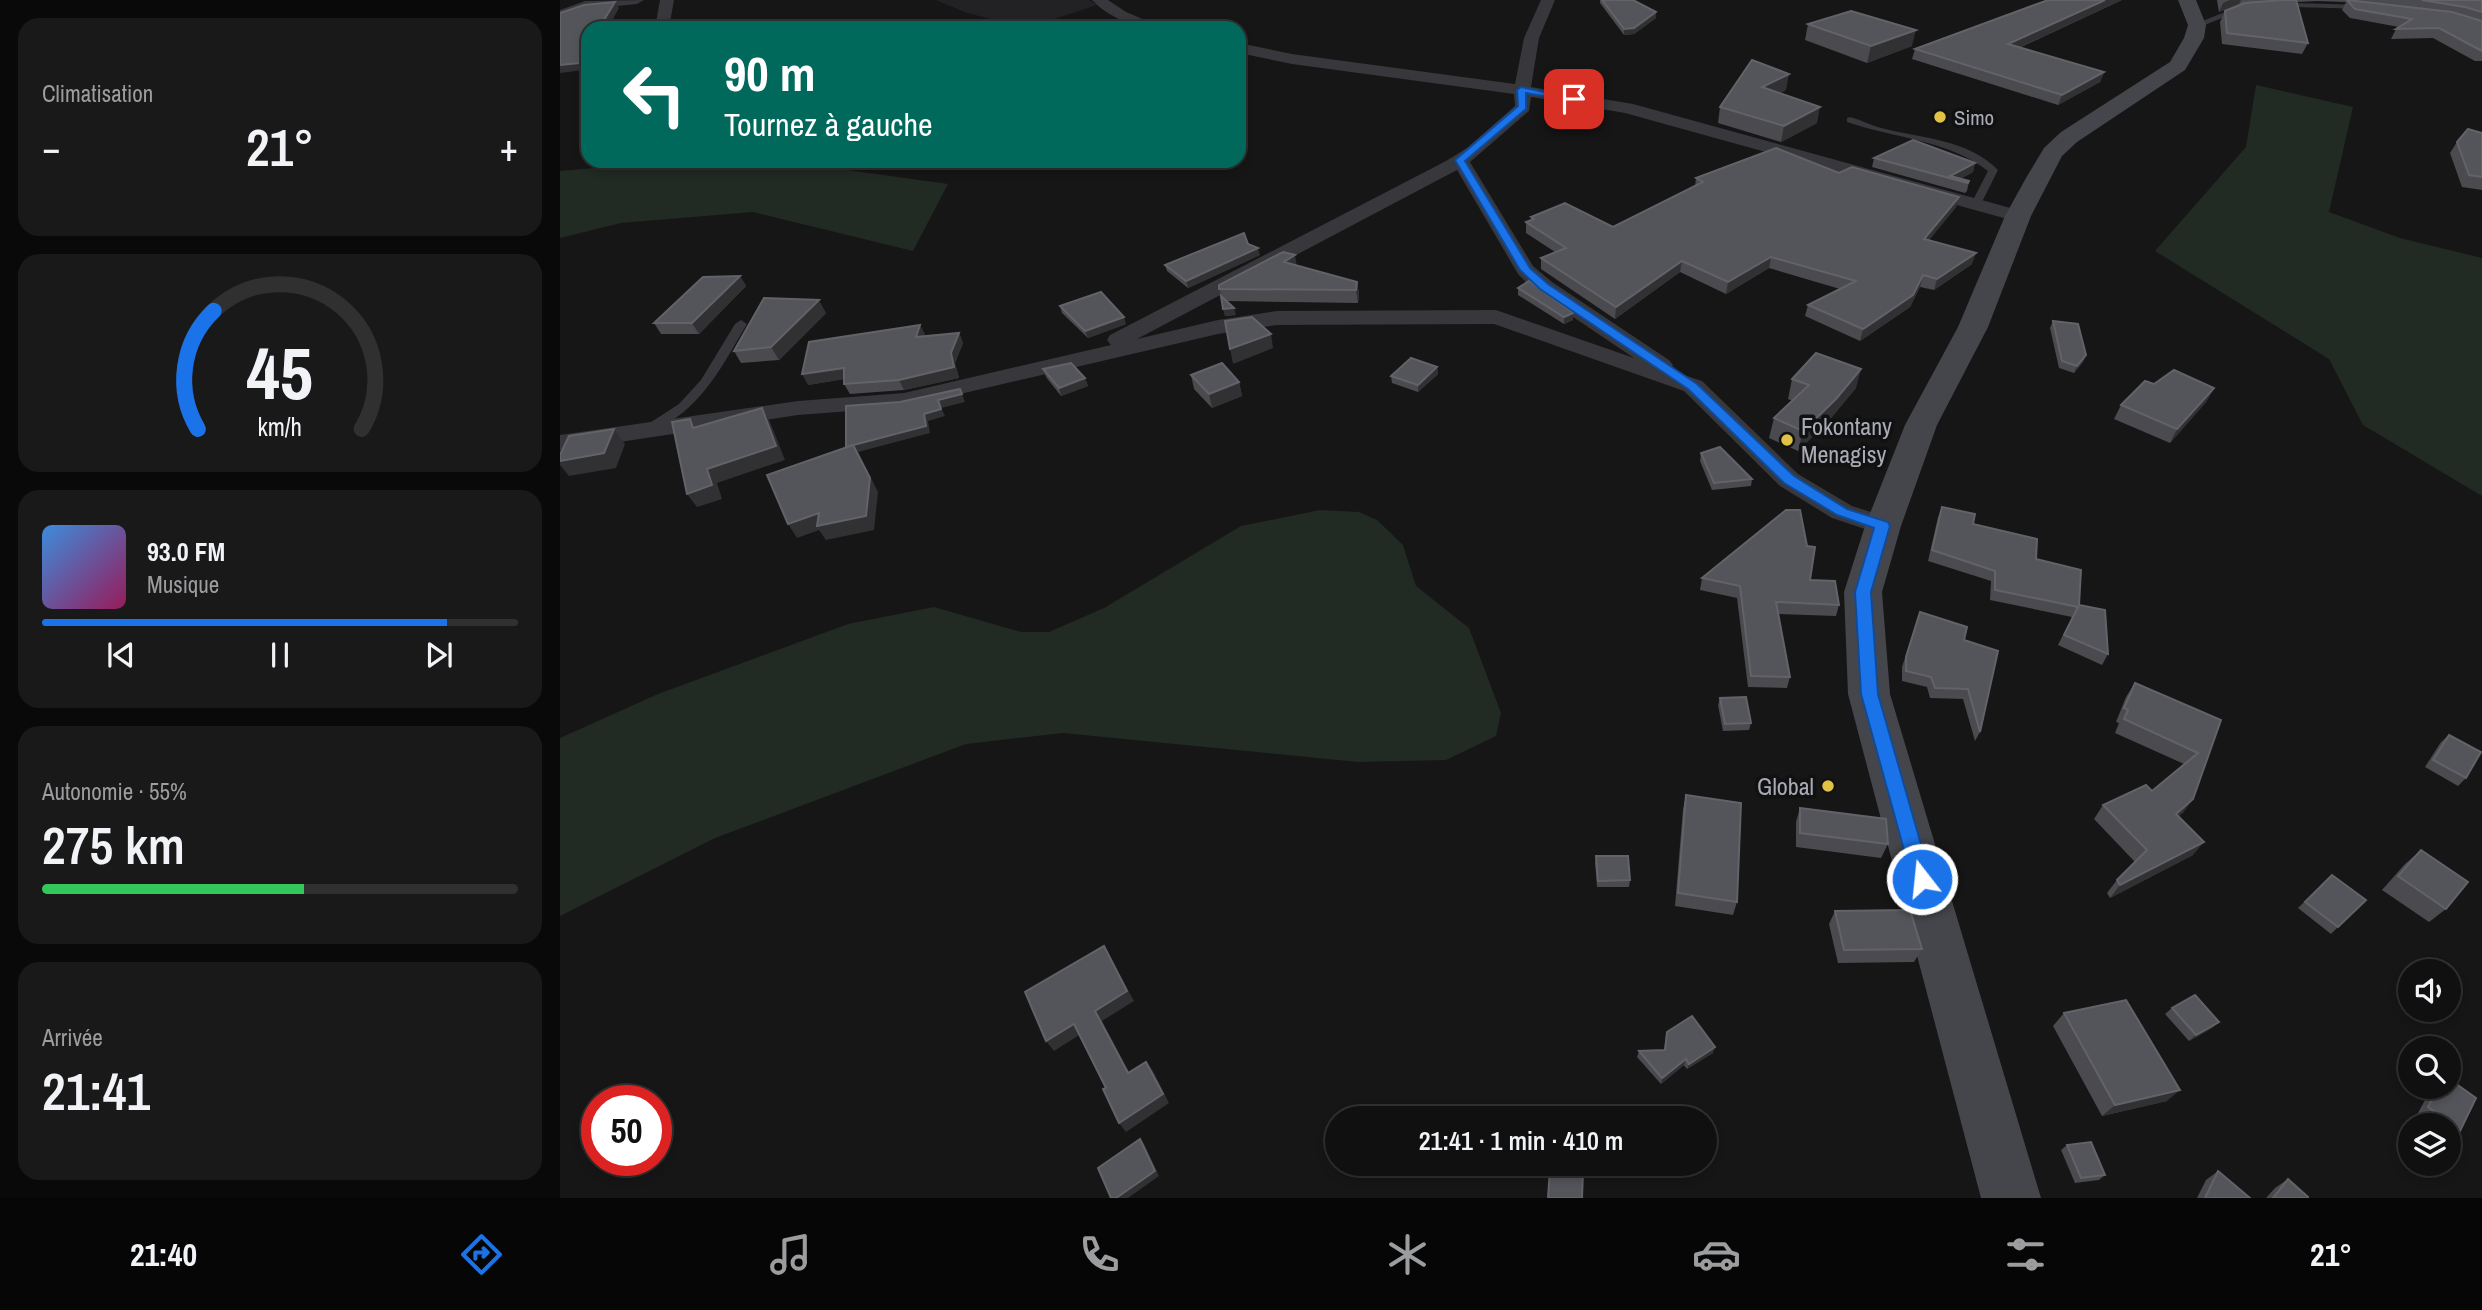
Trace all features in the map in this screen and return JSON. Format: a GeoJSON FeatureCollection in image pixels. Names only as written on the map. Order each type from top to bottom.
{"type":"FeatureCollection","features":[{"type":"Feature","properties":{"kind":"main road"},"geometry":{"type":"LineString","coordinates":[[2011,1198],[1869,694],[1863,592],[1883,526],[1921,425],[1973,327],[2018,216],[2052,153],[2084,125],[2178,66],[2194,38],[2197,25],[2187,0]]}},
{"type":"Feature","properties":{"kind":"street"},"geometry":{"type":"LineString","coordinates":[[560,15],[585,5],[637,0]]}},
{"type":"Feature","properties":{"kind":"street"},"geometry":{"type":"LineString","coordinates":[[663,21],[667,0]]}},
{"type":"Feature","properties":{"kind":"street"},"geometry":{"type":"LineString","coordinates":[[1099,0],[1121,15],[1138,21]]}},
{"type":"Feature","properties":{"kind":"street"},"geometry":{"type":"LineString","coordinates":[[1077,361],[1460,160],[1523,107],[1521,90],[1527,57],[1548,0]]}},
{"type":"Feature","properties":{"kind":"street"},"geometry":{"type":"LineString","coordinates":[[1246,49],[1293,59],[1521,90],[1627,108],[2018,216]]}},
{"type":"Feature","properties":{"kind":"street"},"geometry":{"type":"LineString","coordinates":[[1460,160],[1525,270],[1544,287],[1693,386],[1789,480],[1842,512],[1883,526]]}},
{"type":"Feature","properties":{"kind":"street"},"geometry":{"type":"LineString","coordinates":[[560,443],[798,408],[904,400],[1218,327],[1277,318],[1496,317],[1693,386]]}},
{"type":"Feature","properties":{"kind":"lane"},"geometry":{"type":"LineString","coordinates":[[2262,8],[2293,5],[2381,9]]}},
{"type":"Feature","properties":{"kind":"lane"},"geometry":{"type":"LineString","coordinates":[[2197,25],[2239,9],[2250,9]]}},
{"type":"Feature","properties":{"kind":"lane"},"geometry":{"type":"LineString","coordinates":[[1850,120],[1883,132],[1934,142],[1979,157],[1993,170],[1976,205]]}},
{"type":"Feature","properties":{"kind":"lane"},"geometry":{"type":"LineString","coordinates":[[650,429],[684,407],[706,382],[741,324]]}},
{"type":"Feature","properties":{"kind":"shaded area"},"geometry":{"type":"Polygon","coordinates":[[[936,0],[1089,0],[1097,5],[1048,21],[999,21],[967,13],[936,0]]]}},
{"type":"Feature","properties":{"kind":"shaded area"},"geometry":{"type":"Polygon","coordinates":[[[2256,85],[2353,107],[2329,212],[2400,238],[2482,258],[2482,496],[2363,425],[2329,359],[2155,251],[2246,147],[2256,85]]]}},
{"type":"Feature","properties":{"kind":"shaded area"},"geometry":{"type":"Polygon","coordinates":[[[595,168],[833,168],[948,184],[913,251],[753,212],[621,223],[560,238],[560,171],[595,168]]]}},
{"type":"Feature","properties":{"kind":"shaded area"},"geometry":{"type":"Polygon","coordinates":[[[1320,510],[1359,512],[1377,520],[1403,545],[1416,586],[1469,628],[1501,713],[1496,736],[1446,760],[1358,762],[1063,733],[966,744],[715,838],[560,916],[560,738],[658,694],[848,624],[934,607],[1021,632],[1049,632],[1104,608],[1241,526],[1320,510]]]}},
{"type":"Feature","properties":{"kind":"building"},"geometry":{"type":"Polygon","coordinates":[[[1602,0],[1633,0],[1656,12],[1634,28],[1624,29],[1602,0]]]}},
{"type":"Feature","properties":{"kind":"building"},"geometry":{"type":"Polygon","coordinates":[[[2048,0],[2105,0],[2008,44],[2104,72],[2062,95],[1915,49],[2048,0]]]}},
{"type":"Feature","properties":{"kind":"building"},"geometry":{"type":"Polygon","coordinates":[[[2296,0],[2308,43],[2227,33],[2225,11],[2245,3],[2296,0]]]}},
{"type":"Feature","properties":{"kind":"building"},"geometry":{"type":"Polygon","coordinates":[[[2347,0],[2452,12],[2482,21],[2482,51],[2439,28],[2396,29],[2412,19],[2355,9],[2347,0]]]}},
{"type":"Feature","properties":{"kind":"building"},"geometry":{"type":"Polygon","coordinates":[[[2422,0],[2482,0],[2482,12],[2465,7],[2422,0]]]}},
{"type":"Feature","properties":{"kind":"building"},"geometry":{"type":"Polygon","coordinates":[[[615,2],[603,21],[581,21],[581,59],[579,63],[560,65],[560,13],[584,5],[615,2]]]}},
{"type":"Feature","properties":{"kind":"building"},"geometry":{"type":"Polygon","coordinates":[[[1851,11],[1916,30],[1871,46],[1808,24],[1851,11]]]}},
{"type":"Feature","properties":{"kind":"building"},"geometry":{"type":"Polygon","coordinates":[[[1752,60],[1789,74],[1762,87],[1820,107],[1784,126],[1720,107],[1752,60]]]}},
{"type":"Feature","properties":{"kind":"building"},"geometry":{"type":"Polygon","coordinates":[[[2468,129],[2482,133],[2482,177],[2469,175],[2457,142],[2468,129]]]}},
{"type":"Feature","properties":{"kind":"building"},"geometry":{"type":"Polygon","coordinates":[[[1913,140],[1975,163],[1950,176],[1969,181],[1968,183],[1874,158],[1913,140]]]}},
{"type":"Feature","properties":{"kind":"building"},"geometry":{"type":"Polygon","coordinates":[[[1776,148],[1839,173],[1852,167],[1959,197],[1924,239],[1976,253],[1937,279],[1923,275],[1913,295],[1863,329],[1808,305],[1856,281],[1771,257],[1728,282],[1682,261],[1616,307],[1541,258],[1566,248],[1526,222],[1534,219],[1531,217],[1565,203],[1613,227],[1703,182],[1696,178],[1776,148]]]}},
{"type":"Feature","properties":{"kind":"building"},"geometry":{"type":"Polygon","coordinates":[[[1244,233],[1248,244],[1258,248],[1186,281],[1165,265],[1244,233]]]}},
{"type":"Feature","properties":{"kind":"building"},"geometry":{"type":"Polygon","coordinates":[[[1283,252],[1295,255],[1284,262],[1357,282],[1356,290],[1219,289],[1219,285],[1283,252]]]}},
{"type":"Feature","properties":{"kind":"building"},"geometry":{"type":"Polygon","coordinates":[[[740,276],[692,323],[654,323],[703,277],[740,276]]]}},
{"type":"Feature","properties":{"kind":"building"},"geometry":{"type":"Polygon","coordinates":[[[1529,281],[1573,313],[1564,317],[1518,288],[1529,281]]]}},
{"type":"Feature","properties":{"kind":"building"},"geometry":{"type":"Polygon","coordinates":[[[1101,292],[1124,317],[1085,331],[1060,306],[1101,292]]]}},
{"type":"Feature","properties":{"kind":"building"},"geometry":{"type":"Polygon","coordinates":[[[1221,296],[1234,308],[1223,309],[1221,296]]]}},
{"type":"Feature","properties":{"kind":"building"},"geometry":{"type":"Polygon","coordinates":[[[764,298],[819,300],[771,347],[734,351],[764,298]]]}},
{"type":"Feature","properties":{"kind":"building"},"geometry":{"type":"Polygon","coordinates":[[[1252,317],[1271,334],[1230,349],[1225,321],[1252,317]]]}},
{"type":"Feature","properties":{"kind":"building"},"geometry":{"type":"Polygon","coordinates":[[[2053,321],[2078,324],[2086,355],[2077,366],[2062,361],[2053,321]]]}},
{"type":"Feature","properties":{"kind":"building"},"geometry":{"type":"Polygon","coordinates":[[[920,325],[916,337],[959,333],[951,353],[954,367],[899,380],[844,384],[844,368],[802,374],[809,342],[920,325]]]}},
{"type":"Feature","properties":{"kind":"building"},"geometry":{"type":"Polygon","coordinates":[[[1816,353],[1861,369],[1836,399],[1803,431],[1774,418],[1809,385],[1792,379],[1816,353]]]}},
{"type":"Feature","properties":{"kind":"building"},"geometry":{"type":"Polygon","coordinates":[[[1411,358],[1437,367],[1418,385],[1391,376],[1411,358]]]}},
{"type":"Feature","properties":{"kind":"building"},"geometry":{"type":"Polygon","coordinates":[[[1071,363],[1085,378],[1059,388],[1043,369],[1071,363]]]}},
{"type":"Feature","properties":{"kind":"building"},"geometry":{"type":"Polygon","coordinates":[[[1222,363],[1239,382],[1209,394],[1191,375],[1222,363]]]}},
{"type":"Feature","properties":{"kind":"building"},"geometry":{"type":"Polygon","coordinates":[[[2174,370],[2214,388],[2177,429],[2121,405],[2145,381],[2154,384],[2174,370]]]}},
{"type":"Feature","properties":{"kind":"building"},"geometry":{"type":"Polygon","coordinates":[[[960,389],[962,394],[938,400],[941,409],[924,414],[926,426],[846,447],[846,406],[900,402],[960,389]]]}},
{"type":"Feature","properties":{"kind":"building"},"geometry":{"type":"Polygon","coordinates":[[[762,408],[776,446],[707,469],[712,485],[687,494],[672,422],[690,419],[693,428],[762,408]]]}},
{"type":"Feature","properties":{"kind":"building"},"geometry":{"type":"Polygon","coordinates":[[[614,429],[604,453],[560,461],[569,436],[614,429]]]}},
{"type":"Feature","properties":{"kind":"building"},"geometry":{"type":"Polygon","coordinates":[[[853,445],[870,478],[866,516],[817,526],[819,513],[788,524],[767,475],[853,445]]]}},
{"type":"Feature","properties":{"kind":"building"},"geometry":{"type":"Polygon","coordinates":[[[1720,447],[1752,479],[1714,483],[1701,453],[1720,447]]]}},
{"type":"Feature","properties":{"kind":"building"},"geometry":{"type":"Polygon","coordinates":[[[1942,507],[1975,514],[1973,524],[2037,539],[2036,559],[2081,570],[2079,605],[2105,610],[2108,654],[2064,635],[2078,607],[1995,590],[1995,571],[1932,550],[1942,507]]]}},
{"type":"Feature","properties":{"kind":"building"},"geometry":{"type":"Polygon","coordinates":[[[1786,510],[1800,510],[1807,546],[1815,547],[1810,580],[1835,581],[1839,605],[1776,602],[1790,677],[1751,676],[1740,586],[1702,578],[1786,510]]]}},
{"type":"Feature","properties":{"kind":"building"},"geometry":{"type":"Polygon","coordinates":[[[1920,612],[1967,627],[1964,640],[1998,651],[1980,732],[1968,689],[1935,688],[1931,677],[1906,671],[1906,657],[1920,612]]]}},
{"type":"Feature","properties":{"kind":"building"},"geometry":{"type":"Polygon","coordinates":[[[2135,683],[2221,720],[2193,799],[2176,814],[2204,842],[2120,885],[2117,880],[2147,850],[2103,805],[2146,785],[2152,791],[2198,753],[2124,719],[2128,710],[2124,708],[2135,683]]]}},
{"type":"Feature","properties":{"kind":"building"},"geometry":{"type":"Polygon","coordinates":[[[1746,697],[1751,723],[1725,724],[1720,698],[1746,697]]]}},
{"type":"Feature","properties":{"kind":"building"},"geometry":{"type":"Polygon","coordinates":[[[2449,735],[2481,752],[2466,778],[2433,760],[2449,735]]]}},
{"type":"Feature","properties":{"kind":"building"},"geometry":{"type":"Polygon","coordinates":[[[1686,795],[1741,803],[1737,902],[1678,893],[1686,795]]]}},
{"type":"Feature","properties":{"kind":"building"},"geometry":{"type":"Polygon","coordinates":[[[1800,808],[1886,819],[1888,844],[1800,833],[1800,808]]]}},
{"type":"Feature","properties":{"kind":"building"},"geometry":{"type":"Polygon","coordinates":[[[2421,850],[2468,882],[2446,909],[2398,876],[2421,850]]]}},
{"type":"Feature","properties":{"kind":"building"},"geometry":{"type":"Polygon","coordinates":[[[1596,856],[1628,856],[1630,880],[1598,881],[1596,856]]]}},
{"type":"Feature","properties":{"kind":"building"},"geometry":{"type":"Polygon","coordinates":[[[2332,875],[2366,900],[2338,927],[2305,902],[2332,875]]]}},
{"type":"Feature","properties":{"kind":"building"},"geometry":{"type":"Polygon","coordinates":[[[1910,910],[1922,949],[1844,950],[1835,911],[1910,910]]]}},
{"type":"Feature","properties":{"kind":"building"},"geometry":{"type":"Polygon","coordinates":[[[1104,946],[1127,991],[1095,1011],[1128,1073],[1146,1062],[1163,1094],[1119,1123],[1103,1089],[1106,1088],[1074,1024],[1046,1041],[1025,992],[1104,946]]]}},
{"type":"Feature","properties":{"kind":"building"},"geometry":{"type":"Polygon","coordinates":[[[2195,995],[2219,1022],[2196,1035],[2172,1008],[2195,995]]]}},
{"type":"Feature","properties":{"kind":"building"},"geometry":{"type":"Polygon","coordinates":[[[2126,1000],[2180,1090],[2115,1105],[2064,1013],[2126,1000]]]}},
{"type":"Feature","properties":{"kind":"building"},"geometry":{"type":"Polygon","coordinates":[[[1692,1016],[1715,1047],[1689,1064],[1686,1059],[1662,1078],[1639,1051],[1665,1050],[1667,1032],[1692,1016]]]}},
{"type":"Feature","properties":{"kind":"building"},"geometry":{"type":"Polygon","coordinates":[[[2461,1087],[2476,1098],[2461,1129],[2461,1113],[2436,1113],[2428,1107],[2432,1099],[2461,1099],[2461,1087]]]}},
{"type":"Feature","properties":{"kind":"building"},"geometry":{"type":"Polygon","coordinates":[[[1140,1139],[1155,1171],[1116,1198],[1111,1198],[1098,1168],[1140,1139]]]}},
{"type":"Feature","properties":{"kind":"building"},"geometry":{"type":"Polygon","coordinates":[[[2091,1142],[2105,1175],[2081,1178],[2067,1145],[2091,1142]]]}},
{"type":"Feature","properties":{"kind":"building"},"geometry":{"type":"Polygon","coordinates":[[[2218,1171],[2250,1198],[2205,1198],[2218,1171]]]}},
{"type":"Feature","properties":{"kind":"building"},"geometry":{"type":"Polygon","coordinates":[[[1549,1176],[1583,1176],[1582,1198],[1548,1198],[1549,1176]]]}},
{"type":"Feature","properties":{"kind":"building"},"geometry":{"type":"Polygon","coordinates":[[[2288,1179],[2308,1197],[2308,1198],[2273,1198],[2288,1179]]]}},
{"type":"Feature","properties":{"kind":"place","name":"Simo"},"geometry":{"type":"Point","coordinates":[1940,117]}},
{"type":"Feature","properties":{"kind":"place","name":"Fokontany Menagisy"},"geometry":{"type":"Point","coordinates":[1787,440]}},
{"type":"Feature","properties":{"kind":"place","name":"Global"},"geometry":{"type":"Point","coordinates":[1828,786]}},
{"type":"Feature","properties":{"kind":"route"},"geometry":{"type":"LineString","coordinates":[[1574,99],[1521,90],[1523,107],[1473,152],[1460,160],[1525,270],[1544,287],[1599,321],[1693,386],[1789,480],[1842,512],[1883,526],[1863,592],[1869,694],[1922,879]]}}]}
